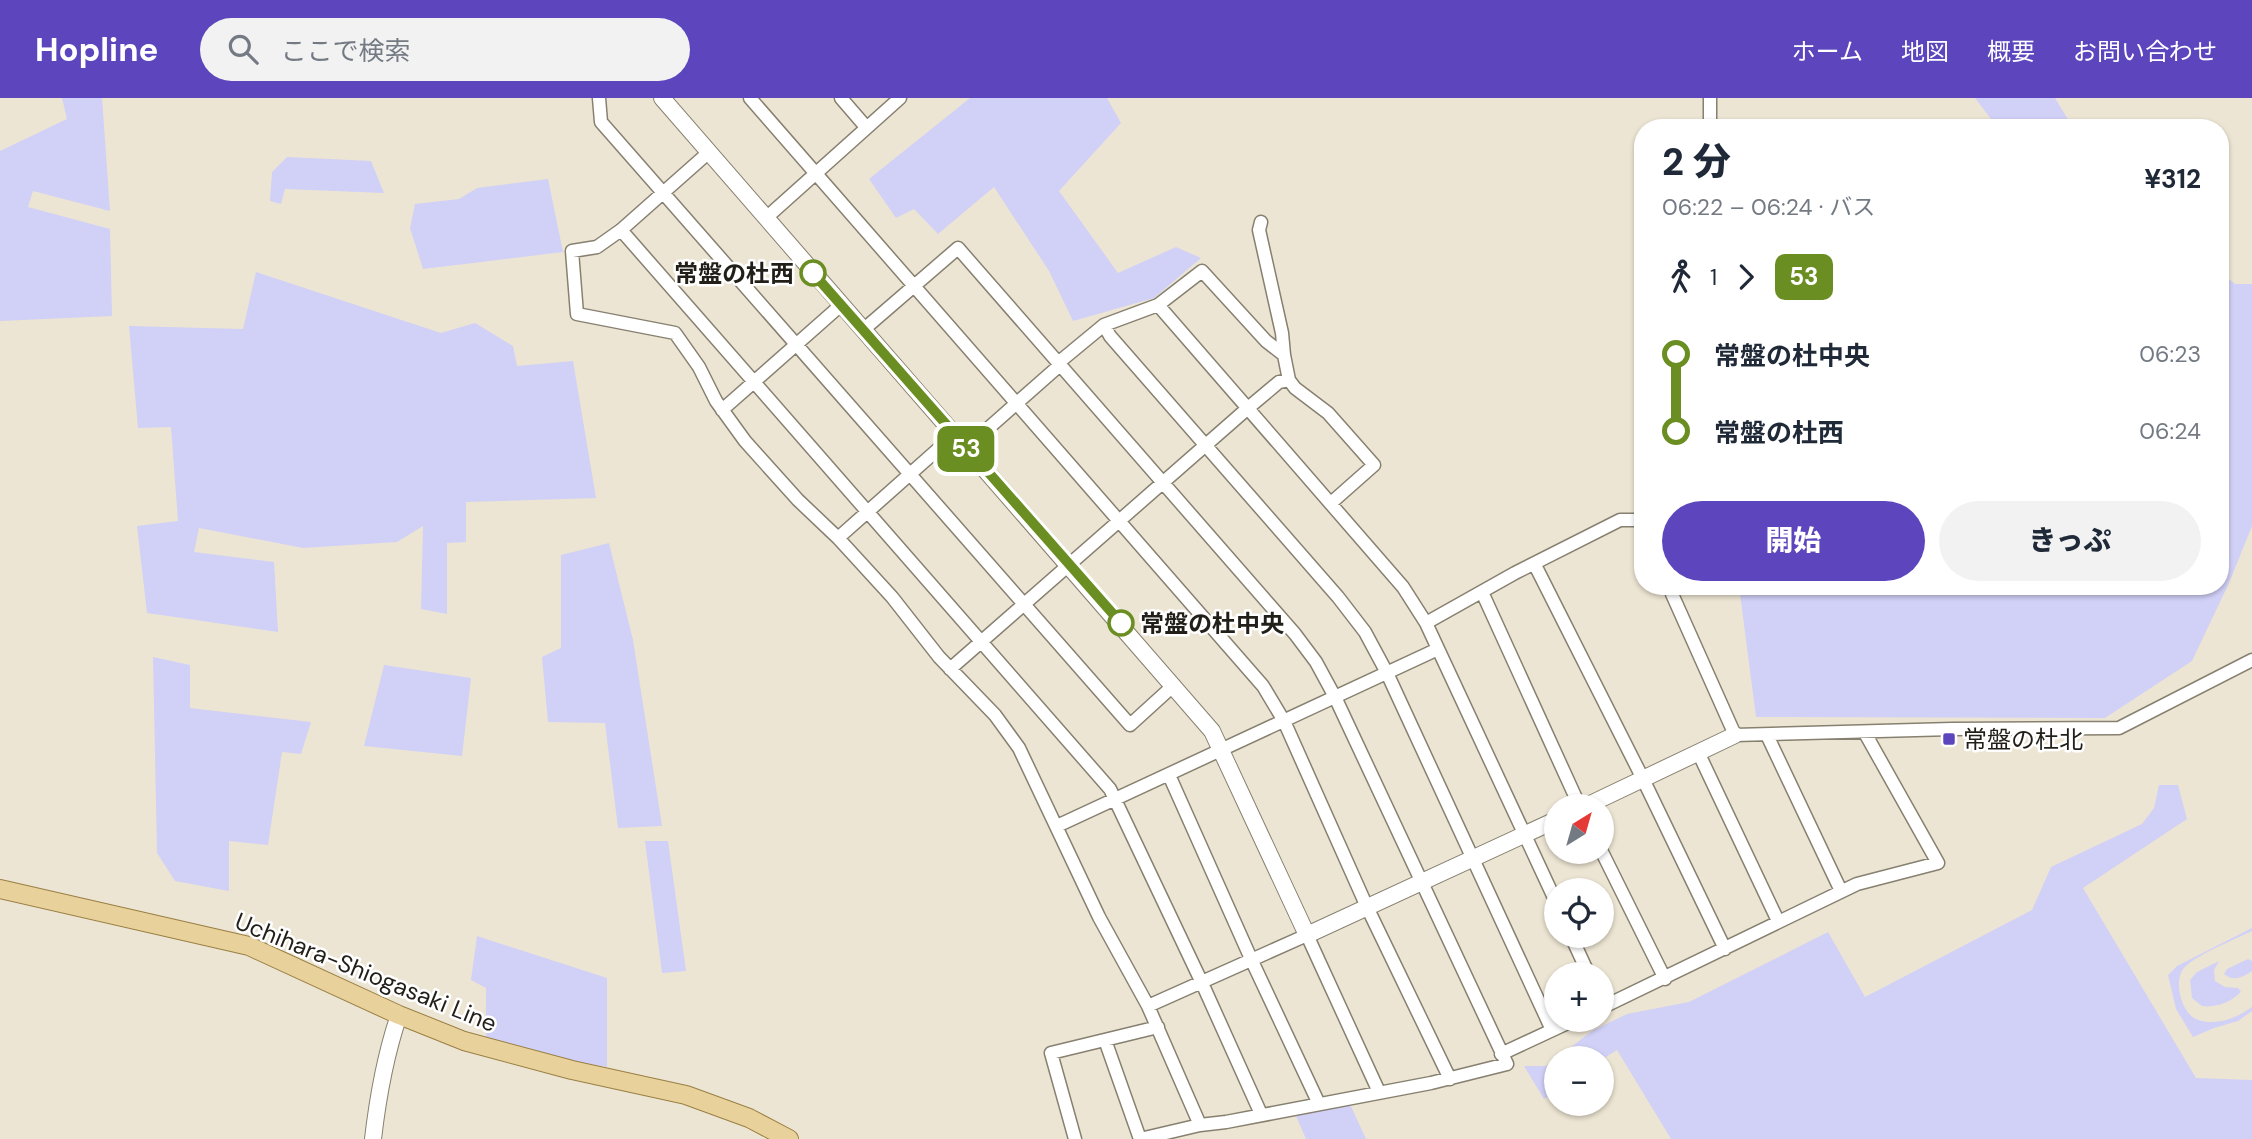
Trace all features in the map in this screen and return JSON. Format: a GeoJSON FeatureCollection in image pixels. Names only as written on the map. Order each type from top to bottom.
{"type":"FeatureCollection","features":[{"type":"Feature","properties":{"kind":"main road","name":"Uchihara-Shiogasaki Line"},"geometry":{"type":"LineString","coordinates":[[0,889],[249,946],[399,1015],[491,1050],[686,1095],[749,1118],[789,1139]]}},
{"type":"Feature","properties":{"kind":"street"},"geometry":{"type":"LineString","coordinates":[[599,98],[601,121],[1130,725],[1174,685]]}},
{"type":"Feature","properties":{"kind":"street"},"geometry":{"type":"LineString","coordinates":[[662,98],[1212,731],[1379,1092]]}},
{"type":"Feature","properties":{"kind":"street"},"geometry":{"type":"LineString","coordinates":[[750,98],[1254,674],[1284,721],[1367,908],[1450,1079]]}},
{"type":"Feature","properties":{"kind":"street"},"geometry":{"type":"LineString","coordinates":[[841,98],[866,127]]}},
{"type":"Feature","properties":{"kind":"street"},"geometry":{"type":"LineString","coordinates":[[766,218],[900,98]]}},
{"type":"Feature","properties":{"kind":"street"},"geometry":{"type":"LineString","coordinates":[[1710,98],[1710,119]]}},
{"type":"Feature","properties":{"kind":"street"},"geometry":{"type":"LineString","coordinates":[[708,153],[621,230],[597,247],[572,251],[577,314],[675,333],[699,367],[722,410],[746,441],[798,500],[838,538],[892,597],[950,669],[995,715],[1019,748],[1099,917],[1148,1006],[1200,1125]]}},
{"type":"Feature","properties":{"kind":"street"},"geometry":{"type":"LineString","coordinates":[[1261,222],[1259,230],[1282,333],[1289,380],[1295,388],[1328,413],[1374,465],[1331,503]]}},
{"type":"Feature","properties":{"kind":"street"},"geometry":{"type":"LineString","coordinates":[[621,230],[1110,789],[1261,1114]]}},
{"type":"Feature","properties":{"kind":"street"},"geometry":{"type":"LineString","coordinates":[[863,330],[958,248],[1307,649],[1335,697],[1507,1064],[1450,1079],[1200,1125],[1140,1139],[1105,1040]]}},
{"type":"Feature","properties":{"kind":"street"},"geometry":{"type":"LineString","coordinates":[[966,448],[1092,333],[1158,305],[1202,271],[1266,341],[1284,355]]}},
{"type":"Feature","properties":{"kind":"street"},"geometry":{"type":"LineString","coordinates":[[722,410],[841,305]]}},
{"type":"Feature","properties":{"kind":"street"},"geometry":{"type":"LineString","coordinates":[[1158,305],[1389,569],[1426,623],[1545,878]]}},
{"type":"Feature","properties":{"kind":"street"},"geometry":{"type":"LineString","coordinates":[[1104,326],[1338,597],[1365,632],[1387,673],[1544,1013]]}},
{"type":"Feature","properties":{"kind":"street"},"geometry":{"type":"LineString","coordinates":[[950,669],[1248,408],[1279,382],[1289,380]]}},
{"type":"Feature","properties":{"kind":"street"},"geometry":{"type":"LineString","coordinates":[[838,538],[954,435]]}},
{"type":"Feature","properties":{"kind":"street"},"geometry":{"type":"LineString","coordinates":[[1426,623],[1620,520],[1634,520]]}},
{"type":"Feature","properties":{"kind":"street"},"geometry":{"type":"LineString","coordinates":[[1535,565],[1725,949]]}},
{"type":"Feature","properties":{"kind":"street"},"geometry":{"type":"LineString","coordinates":[[1482,592],[1576,794]]}},
{"type":"Feature","properties":{"kind":"street"},"geometry":{"type":"LineString","coordinates":[[1672,595],[1735,735]]}},
{"type":"Feature","properties":{"kind":"street"},"geometry":{"type":"LineString","coordinates":[[1057,826],[1438,649]]}},
{"type":"Feature","properties":{"kind":"street"},"geometry":{"type":"LineString","coordinates":[[1610,794],[1735,735],[2119,728],[2252,660]]}},
{"type":"Feature","properties":{"kind":"street"},"geometry":{"type":"LineString","coordinates":[[1614,1001],[1857,884],[1937,863],[1866,733]]}},
{"type":"Feature","properties":{"kind":"street"},"geometry":{"type":"LineString","coordinates":[[1767,735],[1841,891]]}},
{"type":"Feature","properties":{"kind":"street"},"geometry":{"type":"LineString","coordinates":[[1698,752],[1778,921]]}},
{"type":"Feature","properties":{"kind":"street"},"geometry":{"type":"LineString","coordinates":[[1169,775],[1252,961],[1320,1104]]}},
{"type":"Feature","properties":{"kind":"street"},"geometry":{"type":"LineString","coordinates":[[1148,1006],[1252,961],[1544,825]]}},
{"type":"Feature","properties":{"kind":"street"},"geometry":{"type":"LineString","coordinates":[[1608,864],[1665,978]]}},
{"type":"Feature","properties":{"kind":"street"},"geometry":{"type":"LineString","coordinates":[[373,1139],[388,1046],[399,1015]]}},
{"type":"Feature","properties":{"kind":"street"},"geometry":{"type":"LineString","coordinates":[[1075,1139],[1051,1054],[1158,1027]]}},
{"type":"Feature","properties":{"kind":"street"},"geometry":{"type":"LineString","coordinates":[[1502,1054],[1548,1032]]}},
{"type":"Feature","properties":{"kind":"shaded area"},"geometry":{"type":"Polygon","coordinates":[[[62,98],[102,98],[110,211],[33,191],[28,207],[110,229],[112,316],[0,321],[0,151],[67,119],[62,98]]]}},
{"type":"Feature","properties":{"kind":"shaded area"},"geometry":{"type":"Polygon","coordinates":[[[970,98],[1107,98],[1121,123],[1059,191],[1118,273],[1176,247],[1201,258],[1154,298],[1073,321],[1049,271],[994,187],[938,234],[914,209],[896,218],[869,179],[970,98]]]}},
{"type":"Feature","properties":{"kind":"shaded area"},"geometry":{"type":"Polygon","coordinates":[[[1975,98],[2055,98],[2068,119],[1991,119],[1975,98]]]}},
{"type":"Feature","properties":{"kind":"shaded area"},"geometry":{"type":"Polygon","coordinates":[[[287,157],[371,161],[384,193],[285,189],[281,204],[270,201],[272,172],[287,157]]]}},
{"type":"Feature","properties":{"kind":"shaded area"},"geometry":{"type":"Polygon","coordinates":[[[548,179],[563,252],[423,269],[410,228],[415,204],[459,199],[477,188],[548,179]]]}},
{"type":"Feature","properties":{"kind":"shaded area"},"geometry":{"type":"Polygon","coordinates":[[[256,272],[441,333],[475,323],[513,346],[517,366],[573,361],[596,498],[466,502],[466,542],[447,543],[447,614],[421,609],[423,526],[397,542],[303,548],[199,528],[194,552],[274,562],[278,632],[147,613],[137,526],[178,521],[171,427],[138,428],[129,326],[243,329],[256,272]]]}},
{"type":"Feature","properties":{"kind":"shaded area"},"geometry":{"type":"Polygon","coordinates":[[[2229,279],[2235,284],[2252,284],[2252,526],[2229,583],[2229,279]]]}},
{"type":"Feature","properties":{"kind":"shaded area"},"geometry":{"type":"Polygon","coordinates":[[[609,543],[633,640],[662,826],[618,828],[605,723],[548,722],[542,657],[561,648],[561,555],[609,543]]]}},
{"type":"Feature","properties":{"kind":"shaded area"},"geometry":{"type":"Polygon","coordinates":[[[1740,595],[2223,595],[2192,661],[2105,718],[1756,717],[1740,595]]]}},
{"type":"Feature","properties":{"kind":"shaded area"},"geometry":{"type":"Polygon","coordinates":[[[153,657],[190,665],[190,708],[311,722],[301,754],[282,752],[268,845],[229,841],[229,891],[175,881],[157,853],[153,657]]]}},
{"type":"Feature","properties":{"kind":"shaded area"},"geometry":{"type":"Polygon","coordinates":[[[384,665],[471,678],[462,756],[364,746],[384,665]]]}},
{"type":"Feature","properties":{"kind":"shaded area"},"geometry":{"type":"Polygon","coordinates":[[[2159,785],[2178,785],[2187,819],[2083,888],[2196,1078],[2252,1080],[2252,1139],[1671,1139],[1617,1050],[1614,1052],[1614,1046],[1572,1046],[1591,1032],[1614,1032],[1614,1020],[1627,1014],[1689,1002],[1828,932],[1865,997],[2032,910],[2051,867],[2142,824],[2154,808],[2159,785]]]}},
{"type":"Feature","properties":{"kind":"shaded area"},"geometry":{"type":"Polygon","coordinates":[[[645,841],[668,841],[686,971],[662,973],[645,841]]]}},
{"type":"Feature","properties":{"kind":"shaded area"},"geometry":{"type":"Polygon","coordinates":[[[2252,928],[2252,931],[2198,957],[2181,972],[2179,986],[2182,1002],[2196,1019],[2218,1022],[2240,1015],[2252,1007],[2252,1011],[2238,1021],[2193,1037],[2176,1009],[2168,975],[2177,966],[2252,928]]]}},
{"type":"Feature","properties":{"kind":"shaded area"},"geometry":{"type":"Polygon","coordinates":[[[477,936],[607,978],[607,1067],[514,1051],[486,1038],[486,988],[471,980],[477,936]]]}},
{"type":"Feature","properties":{"kind":"shaded area"},"geometry":{"type":"Polygon","coordinates":[[[2248,959],[2252,961],[2252,971],[2249,973],[2235,978],[2224,974],[2227,969],[2248,959]]]}},
{"type":"Feature","properties":{"kind":"shaded area"},"geometry":{"type":"Polygon","coordinates":[[[2219,961],[2214,970],[2215,981],[2225,987],[2238,988],[2241,992],[2223,1004],[2202,1006],[2192,998],[2190,980],[2197,972],[2219,961]]]}},
{"type":"Feature","properties":{"kind":"shaded area"},"geometry":{"type":"Polygon","coordinates":[[[1524,1066],[1544,1066],[1544,1099],[1524,1066]]]}},
{"type":"Feature","properties":{"kind":"shaded area"},"geometry":{"type":"Polygon","coordinates":[[[1349,1102],[1366,1139],[1306,1139],[1296,1116],[1349,1102]]]}},
{"type":"Feature","properties":{"kind":"bus line","name":"53"},"geometry":{"type":"LineString","coordinates":[[813,273],[1121,623]]}},
{"type":"Feature","properties":{"kind":"place","name":"常盤の杜西"},"geometry":{"type":"Point","coordinates":[813,273]}},
{"type":"Feature","properties":{"kind":"place","name":"常盤の杜中央"},"geometry":{"type":"Point","coordinates":[1121,623]}},
{"type":"Feature","properties":{"kind":"place","name":"常盤の杜北"},"geometry":{"type":"Point","coordinates":[1949,739]}}]}
